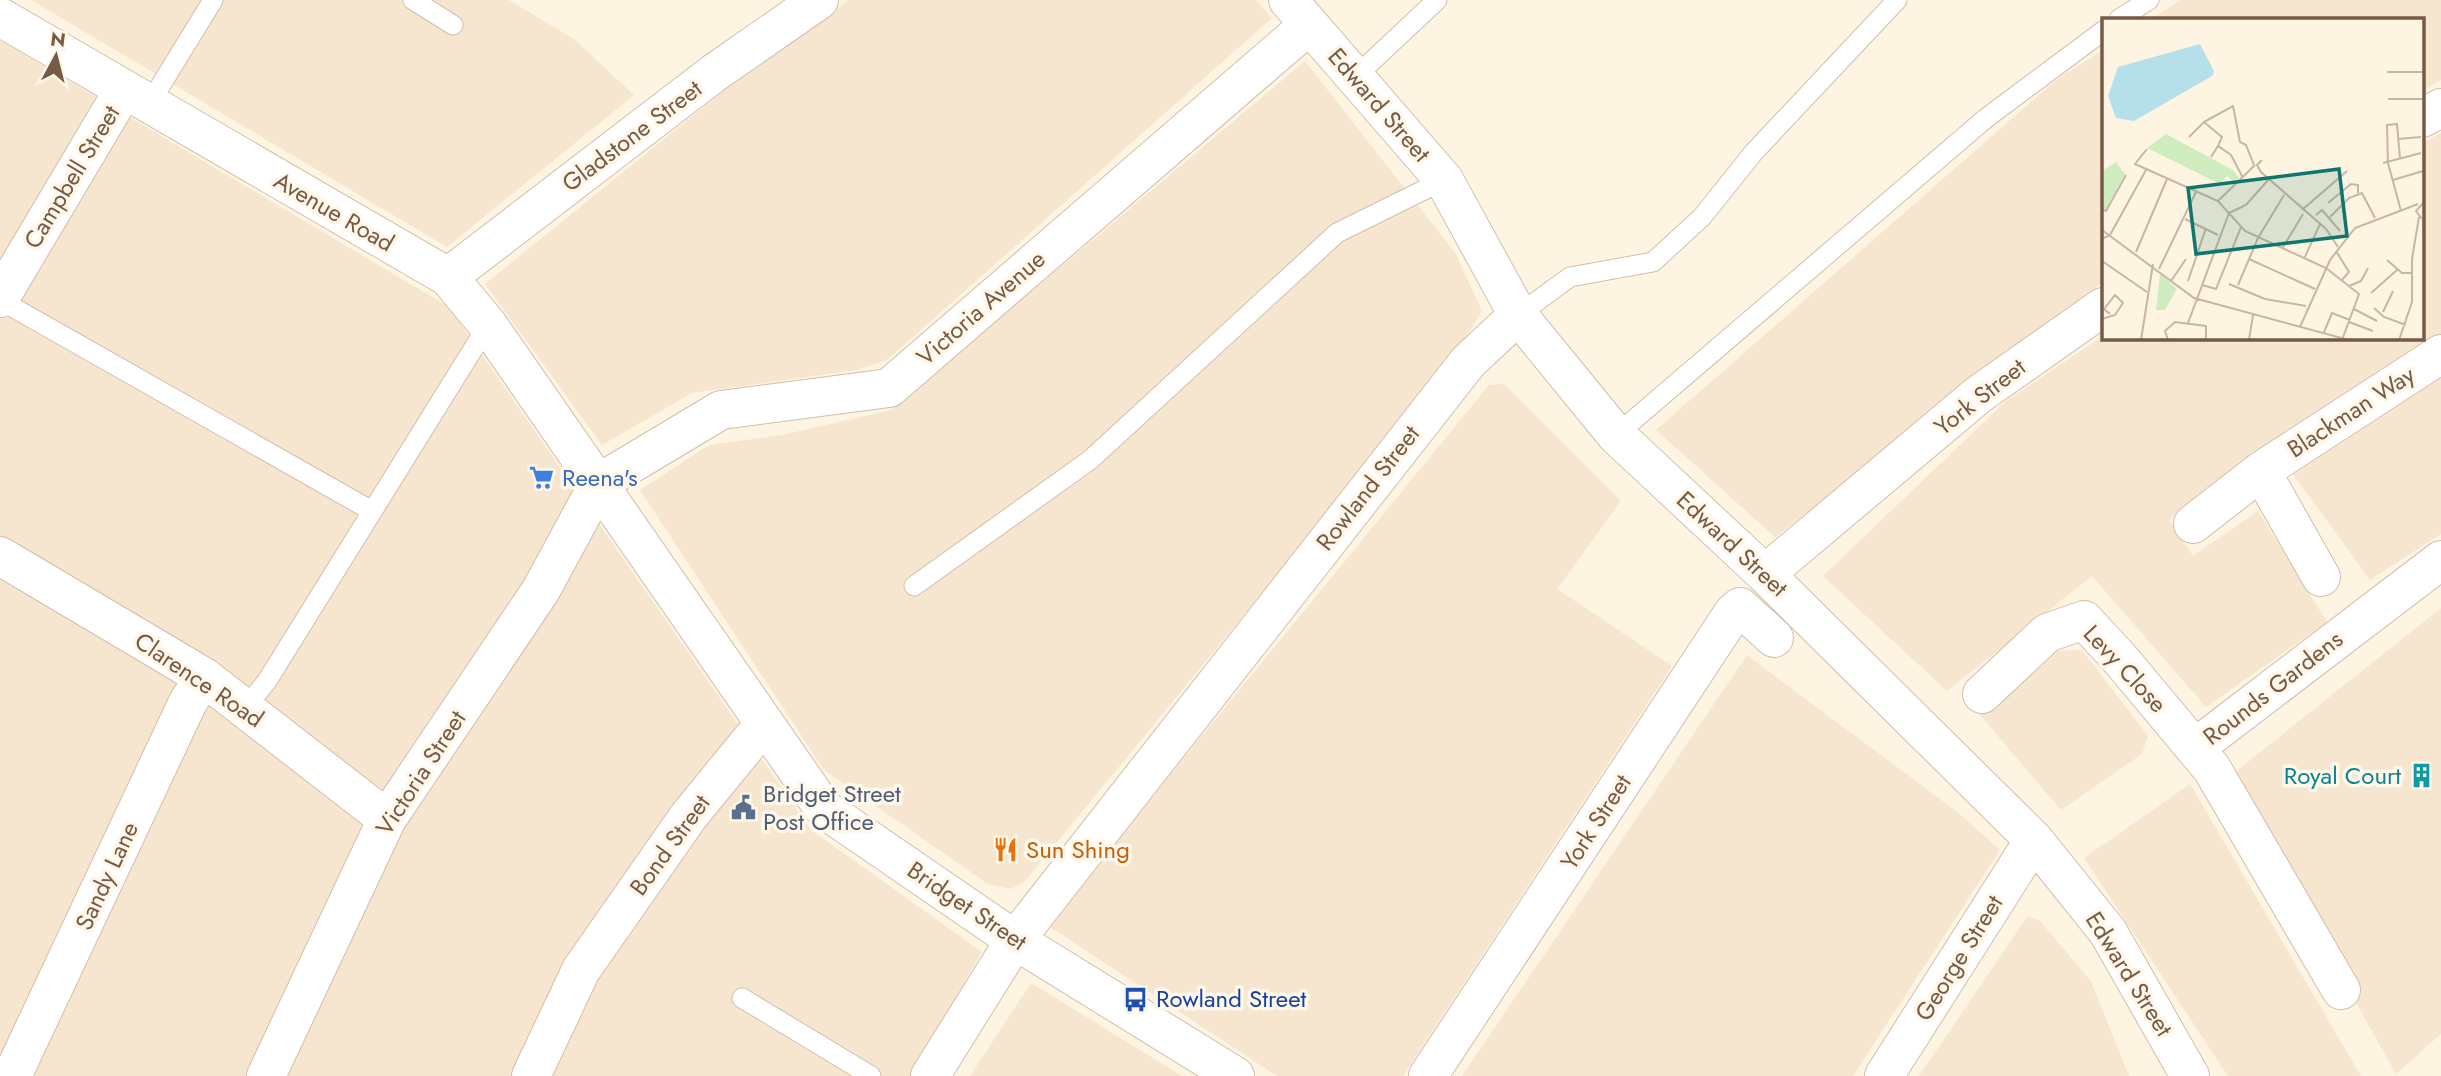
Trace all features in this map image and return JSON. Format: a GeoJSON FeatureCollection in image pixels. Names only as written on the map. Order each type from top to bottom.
{"type":"FeatureCollection","features":[{"type":"Feature","properties":{"kind":"street","name":"Gladstone Street"},"geometry":{"type":"LineString","coordinates":[[448,277],[714,73],[819,0]]}},
{"type":"Feature","properties":{"kind":"street","name":"Edward Street"},"geometry":{"type":"LineString","coordinates":[[1298,8],[1444,180],[1518,315],[1616,435],[1765,575],[2034,840],[2108,932],[2190,1076]]}},
{"type":"Feature","properties":{"kind":"street","name":"Victoria Avenue"},"geometry":{"type":"LineString","coordinates":[[599,484],[721,411],[889,388],[1298,8]]}},
{"type":"Feature","properties":{"kind":"street","name":"Avenue Road"},"geometry":{"type":"LineString","coordinates":[[0,17],[448,277],[488,325],[599,484]]}},
{"type":"Feature","properties":{"kind":"street","name":"Campbell Street"},"geometry":{"type":"LineString","coordinates":[[1,295],[136,98]]}},
{"type":"Feature","properties":{"kind":"street"},"geometry":{"type":"LineString","coordinates":[[2424,117],[2441,108]]}},
{"type":"Feature","properties":{"kind":"street","name":"York Street"},"geometry":{"type":"LineString","coordinates":[[1765,575],[1978,395],[2102,308]]}},
{"type":"Feature","properties":{"kind":"street","name":"Rowland Street"},"geometry":{"type":"LineString","coordinates":[[930,1076],[1015,940],[1468,362],[1518,315]]}},
{"type":"Feature","properties":{"kind":"street","name":"Blackman Way"},"geometry":{"type":"LineString","coordinates":[[2193,524],[2261,471],[2441,354]]}},
{"type":"Feature","properties":{"kind":"street","name":"Blackman Way"},"geometry":{"type":"LineString","coordinates":[[2261,471],[2321,578]]}},
{"type":"Feature","properties":{"kind":"street","name":"Bridget Street"},"geometry":{"type":"LineString","coordinates":[[599,484],[824,808],[1015,940],[1235,1076]]}},
{"type":"Feature","properties":{"kind":"street","name":"Victoria Street"},"geometry":{"type":"LineString","coordinates":[[266,1076],[387,818],[541,590],[599,484]]}},
{"type":"Feature","properties":{"kind":"street","name":"Clarence Road"},"geometry":{"type":"LineString","coordinates":[[0,556],[204,677],[387,818]]}},
{"type":"Feature","properties":{"kind":"street","name":"Rounds Gardens"},"geometry":{"type":"LineString","coordinates":[[2341,989],[2212,769],[2195,748],[2441,560]]}},
{"type":"Feature","properties":{"kind":"street","name":"York Street"},"geometry":{"type":"LineString","coordinates":[[1428,1076],[1733,614],[1740,607],[1774,638]]}},
{"type":"Feature","properties":{"kind":"street","name":"Levy Close"},"geometry":{"type":"LineString","coordinates":[[1982,694],[2047,633],[2084,620],[2195,748]]}},
{"type":"Feature","properties":{"kind":"street","name":"Sandy Lane"},"geometry":{"type":"LineString","coordinates":[[12,1076],[188,702],[204,677]]}},
{"type":"Feature","properties":{"kind":"street","name":"Bond Street"},"geometry":{"type":"LineString","coordinates":[[531,1076],[582,970],[688,817],[764,724]]}},
{"type":"Feature","properties":{"kind":"street","name":"George Street"},"geometry":{"type":"LineString","coordinates":[[1884,1076],[2034,840]]}},
{"type":"Feature","properties":{"kind":"lane"},"geometry":{"type":"LineString","coordinates":[[136,98],[213,0]]}},
{"type":"Feature","properties":{"kind":"lane"},"geometry":{"type":"LineString","coordinates":[[413,0],[453,24]]}},
{"type":"Feature","properties":{"kind":"lane"},"geometry":{"type":"LineString","coordinates":[[1355,78],[1437,0]]}},
{"type":"Feature","properties":{"kind":"lane"},"geometry":{"type":"LineString","coordinates":[[1518,315],[1570,277],[1653,262],[1702,217],[1754,152],[1897,0]]}},
{"type":"Feature","properties":{"kind":"lane"},"geometry":{"type":"LineString","coordinates":[[2121,18],[2149,0]]}},
{"type":"Feature","properties":{"kind":"lane"},"geometry":{"type":"LineString","coordinates":[[1616,435],[1975,128],[2102,31]]}},
{"type":"Feature","properties":{"kind":"lane"},"geometry":{"type":"LineString","coordinates":[[914,586],[1090,460],[1338,233],[1444,180]]}},
{"type":"Feature","properties":{"kind":"lane"},"geometry":{"type":"LineString","coordinates":[[1,295],[372,511]]}},
{"type":"Feature","properties":{"kind":"lane"},"geometry":{"type":"LineString","coordinates":[[245,708],[267,681],[488,325]]}},
{"type":"Feature","properties":{"kind":"lane"},"geometry":{"type":"LineString","coordinates":[[742,998],[871,1076]]}},
{"type":"Feature","properties":{"kind":"shaded area"},"geometry":{"type":"Polygon","coordinates":[[[31,0],[509,0],[574,39],[634,95],[447,247],[31,0]]]}},
{"type":"Feature","properties":{"kind":"shaded area"},"geometry":{"type":"Polygon","coordinates":[[[849,0],[1256,0],[1272,18],[887,360],[856,370],[692,393],[602,445],[485,284],[748,71],[849,0]]]}},
{"type":"Feature","properties":{"kind":"shaded area"},"geometry":{"type":"Polygon","coordinates":[[[2181,0],[2441,0],[2441,80],[2424,90],[2424,18],[2153,18],[2181,0]]]}},
{"type":"Feature","properties":{"kind":"shaded area"},"geometry":{"type":"Polygon","coordinates":[[[0,40],[449,307],[811,830],[982,952],[910,1076],[0,1076],[0,40]]]}},
{"type":"Feature","properties":{"kind":"shaded area"},"geometry":{"type":"Polygon","coordinates":[[[2102,51],[2102,283],[1775,537],[1656,430],[2056,80],[2102,51]]]}},
{"type":"Feature","properties":{"kind":"shaded area"},"geometry":{"type":"Polygon","coordinates":[[[1305,61],[1456,254],[1482,311],[1449,365],[1026,880],[1011,889],[988,884],[824,770],[640,490],[706,447],[782,435],[891,410],[1305,61]]]}},
{"type":"Feature","properties":{"kind":"shaded area"},"geometry":{"type":"Polygon","coordinates":[[[2441,133],[2441,340],[2169,520],[2193,556],[2258,511],[2327,622],[2206,707],[2092,576],[1947,691],[1823,576],[2005,402],[2102,337],[2102,340],[2424,340],[2424,142],[2441,133]]]}},
{"type":"Feature","properties":{"kind":"shaded area"},"geometry":{"type":"Polygon","coordinates":[[[2441,374],[2441,534],[2370,580],[2293,474],[2441,374]]]}},
{"type":"Feature","properties":{"kind":"shaded area"},"geometry":{"type":"Polygon","coordinates":[[[1504,384],[1621,501],[1557,589],[1672,666],[1403,1076],[1277,1076],[1047,925],[1489,385],[1504,384]]]}},
{"type":"Feature","properties":{"kind":"shaded area"},"geometry":{"type":"Polygon","coordinates":[[[2441,608],[2441,1034],[2396,1074],[2229,777],[2441,608]]]}},
{"type":"Feature","properties":{"kind":"shaded area"},"geometry":{"type":"Polygon","coordinates":[[[2082,650],[2148,736],[2142,754],[2061,810],[1979,714],[2049,651],[2082,650]]]}},
{"type":"Feature","properties":{"kind":"shaded area"},"geometry":{"type":"Polygon","coordinates":[[[1747,655],[1956,811],[2000,850],[1853,1076],[1462,1076],[1747,655]]]}},
{"type":"Feature","properties":{"kind":"shaded area"},"geometry":{"type":"Polygon","coordinates":[[[2190,784],[2361,1076],[2228,1076],[2084,858],[2190,784]]]}},
{"type":"Feature","properties":{"kind":"shaded area"},"geometry":{"type":"Polygon","coordinates":[[[2027,917],[2039,920],[2091,981],[2129,1076],[1919,1076],[2027,917]]]}},
{"type":"Feature","properties":{"kind":"shaded area"},"geometry":{"type":"Polygon","coordinates":[[[1031,983],[1182,1076],[970,1076],[1031,983]]]}},
{"type":"Feature","properties":{"kind":"place","name":"Reena's"},"geometry":{"type":"Point","coordinates":[542,478]}},
{"type":"Feature","properties":{"kind":"place","name":"Royal Court"},"geometry":{"type":"Point","coordinates":[2421,776]}},
{"type":"Feature","properties":{"kind":"place","name":"Bridget Street Post Office"},"geometry":{"type":"Point","coordinates":[743,808]}},
{"type":"Feature","properties":{"kind":"place","name":"Sun Shing"},"geometry":{"type":"Point","coordinates":[1006,850]}},
{"type":"Feature","properties":{"kind":"place","name":"Rowland Street"},"geometry":{"type":"Point","coordinates":[1136,999]}}]}
